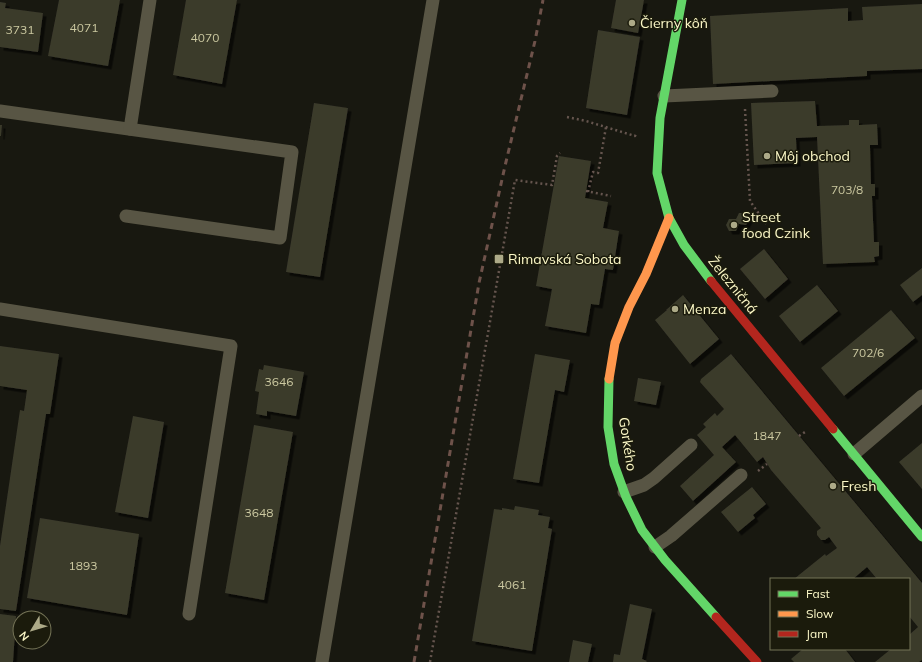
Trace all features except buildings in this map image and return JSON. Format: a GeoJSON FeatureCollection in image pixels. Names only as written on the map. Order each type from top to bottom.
{"type":"FeatureCollection","features":[{"type":"Feature","properties":{"kind":"street","name":"Železničná"},"geometry":{"type":"LineString","coordinates":[[682,0],[660,118],[657,173],[669,218],[684,245],[702,270],[922,537]]}},
{"type":"Feature","properties":{"kind":"street","name":"Gorkého"},"geometry":{"type":"LineString","coordinates":[[669,218],[646,274],[629,307],[615,343],[609,381],[608,427],[614,464],[624,492],[642,530],[665,560],[757,662]]}},
{"type":"Feature","properties":{"kind":"lane"},"geometry":{"type":"LineString","coordinates":[[130,129],[150,0]]}},
{"type":"Feature","properties":{"kind":"lane"},"geometry":{"type":"LineString","coordinates":[[322,662],[433,0]]}},
{"type":"Feature","properties":{"kind":"lane"},"geometry":{"type":"LineString","coordinates":[[664,96],[772,91]]}},
{"type":"Feature","properties":{"kind":"lane"},"geometry":{"type":"LineString","coordinates":[[0,111],[292,152],[280,238],[126,216]]}},
{"type":"Feature","properties":{"kind":"lane"},"geometry":{"type":"LineString","coordinates":[[0,309],[231,346],[189,614]]}},
{"type":"Feature","properties":{"kind":"lane"},"geometry":{"type":"LineString","coordinates":[[854,454],[922,396]]}},
{"type":"Feature","properties":{"kind":"lane"},"geometry":{"type":"LineString","coordinates":[[624,492],[644,485],[690,446]]}},
{"type":"Feature","properties":{"kind":"lane"},"geometry":{"type":"LineString","coordinates":[[656,547],[671,536],[740,475]]}},
{"type":"Feature","properties":{"kind":"path"},"geometry":{"type":"LineString","coordinates":[[743,93],[750,201],[766,224]]}},
{"type":"Feature","properties":{"kind":"path"},"geometry":{"type":"LineString","coordinates":[[567,117],[635,136],[637,130]]}},
{"type":"Feature","properties":{"kind":"path"},"geometry":{"type":"LineString","coordinates":[[606,127],[598,173],[593,172],[587,192],[611,196]]}},
{"type":"Feature","properties":{"kind":"path"},"geometry":{"type":"LineString","coordinates":[[430,662],[515,180],[553,185],[557,156],[560,153]]}},
{"type":"Feature","properties":{"kind":"path"},"geometry":{"type":"LineString","coordinates":[[799,436],[805,432]]}},
{"type":"Feature","properties":{"kind":"railway"},"geometry":{"type":"LineString","coordinates":[[414,662],[479,283],[535,41],[543,0]]}},
{"type":"Feature","properties":{"kind":"traffic: fast"},"geometry":{"type":"LineString","coordinates":[[682,0],[660,118],[657,173],[669,218],[684,245],[711,281]]}},
{"type":"Feature","properties":{"kind":"traffic: fast"},"geometry":{"type":"LineString","coordinates":[[609,379],[608,427],[614,464],[626,497],[642,530],[665,560],[716,617]]}},
{"type":"Feature","properties":{"kind":"traffic: fast"},"geometry":{"type":"LineString","coordinates":[[833,429],[922,537]]}},
{"type":"Feature","properties":{"kind":"traffic: slow"},"geometry":{"type":"LineString","coordinates":[[609,379],[615,343],[629,307],[646,274],[669,218]]}},
{"type":"Feature","properties":{"kind":"traffic: jam"},"geometry":{"type":"LineString","coordinates":[[711,281],[833,429]]}},
{"type":"Feature","properties":{"kind":"traffic: jam"},"geometry":{"type":"LineString","coordinates":[[716,617],[757,662]]}},
{"type":"Feature","properties":{"kind":"place","name":"Čierny kôň"},"geometry":{"type":"Point","coordinates":[632,23]}},
{"type":"Feature","properties":{"kind":"place","name":"Môj obchod"},"geometry":{"type":"Point","coordinates":[767,156]}},
{"type":"Feature","properties":{"kind":"place","name":"Street food Czink"},"geometry":{"type":"Point","coordinates":[734,225]}},
{"type":"Feature","properties":{"kind":"place","name":"Rimavská Sobota"},"geometry":{"type":"Point","coordinates":[499,259]}},
{"type":"Feature","properties":{"kind":"place","name":"Menza"},"geometry":{"type":"Point","coordinates":[675,309]}},
{"type":"Feature","properties":{"kind":"place","name":"Fresh"},"geometry":{"type":"Point","coordinates":[833,486]}}]}
